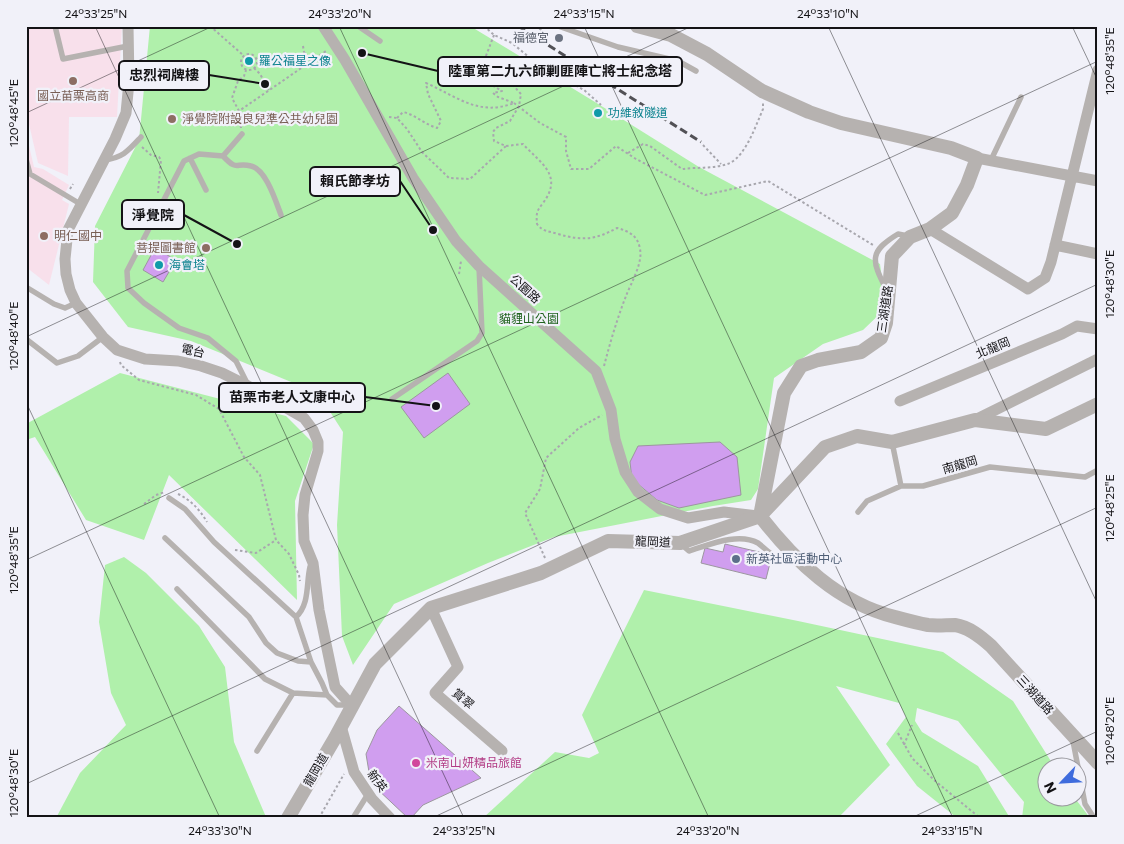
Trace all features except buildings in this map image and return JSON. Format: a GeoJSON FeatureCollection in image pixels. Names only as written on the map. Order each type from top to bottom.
{"type":"FeatureCollection","features":[{"type":"Feature","properties":{"kind":"street","name":"電台"},"geometry":{"type":"LineString","coordinates":[[128,26],[129,82],[126,113],[68,230],[65,259],[66,274],[76,303],[103,338],[117,350],[145,359],[178,361],[222,373],[304,418],[318,442],[318,451],[305,495],[303,515],[304,541],[313,563],[322,628],[335,687],[352,706]]}},
{"type":"Feature","properties":{"kind":"street","name":"公園路"},"geometry":{"type":"LineString","coordinates":[[322,26],[345,60],[413,178],[456,241],[479,266],[596,371],[611,410],[616,439],[625,472],[638,492],[660,509],[688,518],[724,512],[760,516]]}},
{"type":"Feature","properties":{"kind":"street"},"geometry":{"type":"LineString","coordinates":[[636,26],[665,30],[707,54],[762,91],[809,112],[841,123],[951,148],[977,158],[1098,181]]}},
{"type":"Feature","properties":{"kind":"street"},"geometry":{"type":"LineString","coordinates":[[930,229],[1028,289],[1045,278],[1055,245],[1098,70]]}},
{"type":"Feature","properties":{"kind":"street","name":"三湖道路"},"geometry":{"type":"LineString","coordinates":[[977,158],[967,185],[952,213],[930,229],[910,237],[892,256],[886,323],[881,338],[861,352],[818,360],[801,366],[784,393],[760,516],[807,569],[866,609],[929,625],[957,626],[977,633],[1098,763]]}},
{"type":"Feature","properties":{"kind":"street"},"geometry":{"type":"LineString","coordinates":[[1055,245],[1098,254]]}},
{"type":"Feature","properties":{"kind":"street","name":"北龍岡"},"geometry":{"type":"LineString","coordinates":[[900,401],[1062,334],[1077,326],[1098,329]]}},
{"type":"Feature","properties":{"kind":"street"},"geometry":{"type":"LineString","coordinates":[[975,420],[1098,359]]}},
{"type":"Feature","properties":{"kind":"street","name":"龍岡道"},"geometry":{"type":"LineString","coordinates":[[288,818],[375,664],[431,608],[541,573],[608,541],[680,543],[760,516],[825,447],[856,436],[892,442],[975,420],[1046,429],[1098,404]]}},
{"type":"Feature","properties":{"kind":"street","name":"賞翠"},"geometry":{"type":"LineString","coordinates":[[431,608],[458,667],[435,693],[502,751]]}},
{"type":"Feature","properties":{"kind":"street","name":"新英"},"geometry":{"type":"LineString","coordinates":[[341,726],[353,769],[368,793],[389,817]]}},
{"type":"Feature","properties":{"kind":"lane"},"geometry":{"type":"LineString","coordinates":[[55,26],[63,59],[128,46]]}},
{"type":"Feature","properties":{"kind":"lane"},"geometry":{"type":"LineString","coordinates":[[358,26],[380,41]]}},
{"type":"Feature","properties":{"kind":"lane"},"geometry":{"type":"LineString","coordinates":[[558,26],[618,47],[678,61],[696,72]]}},
{"type":"Feature","properties":{"kind":"lane"},"geometry":{"type":"LineString","coordinates":[[991,160],[1021,97]]}},
{"type":"Feature","properties":{"kind":"lane"},"geometry":{"type":"LineString","coordinates":[[223,156],[242,134]]}},
{"type":"Feature","properties":{"kind":"lane"},"geometry":{"type":"LineString","coordinates":[[104,160],[114,159],[130,151],[141,137]]}},
{"type":"Feature","properties":{"kind":"lane"},"geometry":{"type":"LineString","coordinates":[[248,386],[236,361],[216,344],[208,338],[179,328],[144,303],[128,288],[127,271],[184,161],[199,154],[223,156],[231,164],[238,167],[252,166],[262,172],[281,215]]}},
{"type":"Feature","properties":{"kind":"lane"},"geometry":{"type":"LineString","coordinates":[[190,158],[206,190]]}},
{"type":"Feature","properties":{"kind":"lane"},"geometry":{"type":"LineString","coordinates":[[26,159],[30,174],[82,205]]}},
{"type":"Feature","properties":{"kind":"lane"},"geometry":{"type":"LineString","coordinates":[[888,291],[876,269],[875,256],[883,243],[898,234],[910,237]]}},
{"type":"Feature","properties":{"kind":"lane"},"geometry":{"type":"LineString","coordinates":[[392,399],[477,341],[482,333],[479,266]]}},
{"type":"Feature","properties":{"kind":"lane"},"geometry":{"type":"LineString","coordinates":[[26,287],[54,304],[65,308],[76,303]]}},
{"type":"Feature","properties":{"kind":"lane"},"geometry":{"type":"LineString","coordinates":[[26,339],[57,363],[78,356],[103,338]]}},
{"type":"Feature","properties":{"kind":"lane"},"geometry":{"type":"LineString","coordinates":[[858,512],[867,501],[901,486],[892,442]]}},
{"type":"Feature","properties":{"kind":"lane","name":"南龍岡"},"geometry":{"type":"LineString","coordinates":[[901,486],[923,486],[990,467],[1085,477],[1098,470]]}},
{"type":"Feature","properties":{"kind":"lane"},"geometry":{"type":"LineString","coordinates":[[171,495],[214,542],[296,617],[311,662],[326,695],[337,705],[352,706]]}},
{"type":"Feature","properties":{"kind":"lane"},"geometry":{"type":"LineString","coordinates":[[165,538],[248,617],[266,642],[277,653],[298,661],[311,662]]}},
{"type":"Feature","properties":{"kind":"lane"},"geometry":{"type":"LineString","coordinates":[[680,543],[689,551],[743,538],[757,543],[770,553]]}},
{"type":"Feature","properties":{"kind":"lane"},"geometry":{"type":"LineString","coordinates":[[296,617],[301,613],[306,598],[309,568],[313,563]]}},
{"type":"Feature","properties":{"kind":"lane"},"geometry":{"type":"LineString","coordinates":[[177,589],[265,679],[293,693],[326,695]]}},
{"type":"Feature","properties":{"kind":"lane"},"geometry":{"type":"LineString","coordinates":[[257,751],[293,693]]}},
{"type":"Feature","properties":{"kind":"lane"},"geometry":{"type":"LineString","coordinates":[[1071,735],[1085,804],[1094,818]]}},
{"type":"Feature","properties":{"kind":"lane"},"geometry":{"type":"LineString","coordinates":[[353,818],[368,793]]}},
{"type":"Feature","properties":{"kind":"path"},"geometry":{"type":"LineString","coordinates":[[210,26],[243,55]]}},
{"type":"Feature","properties":{"kind":"path"},"geometry":{"type":"LineString","coordinates":[[484,26],[494,35],[512,43],[529,58],[584,90],[600,105]]}},
{"type":"Feature","properties":{"kind":"path"},"geometry":{"type":"LineString","coordinates":[[536,26],[543,31]]}},
{"type":"Feature","properties":{"kind":"path"},"geometry":{"type":"LineString","coordinates":[[494,35],[481,68],[480,78],[502,91],[493,93],[498,97],[514,103],[540,123],[566,137],[566,151],[571,169],[588,169],[616,146],[705,195],[768,181],[879,248]]}},
{"type":"Feature","properties":{"kind":"path"},"geometry":{"type":"LineString","coordinates":[[303,46],[304,52],[311,61]]}},
{"type":"Feature","properties":{"kind":"path"},"geometry":{"type":"LineString","coordinates":[[239,111],[330,48]]}},
{"type":"Feature","properties":{"kind":"path"},"geometry":{"type":"LineString","coordinates":[[243,55],[248,53],[255,56],[257,61],[254,68]]}},
{"type":"Feature","properties":{"kind":"path"},"geometry":{"type":"LineString","coordinates":[[243,55],[241,63],[246,70]]}},
{"type":"Feature","properties":{"kind":"path"},"geometry":{"type":"LineString","coordinates":[[484,62],[520,92],[522,98],[510,121],[501,124],[493,132],[494,141],[506,146]]}},
{"type":"Feature","properties":{"kind":"path"},"geometry":{"type":"LineString","coordinates":[[246,70],[254,68]]}},
{"type":"Feature","properties":{"kind":"path"},"geometry":{"type":"LineString","coordinates":[[254,68],[269,90]]}},
{"type":"Feature","properties":{"kind":"path"},"geometry":{"type":"LineString","coordinates":[[242,134],[239,111],[232,98],[238,81],[244,76],[246,70]]}},
{"type":"Feature","properties":{"kind":"path"},"geometry":{"type":"LineString","coordinates":[[379,117],[397,118],[404,112],[412,114],[437,128],[441,121],[428,94],[426,83],[473,106],[504,107],[514,103]]}},
{"type":"Feature","properties":{"kind":"path"},"geometry":{"type":"LineString","coordinates":[[628,153],[643,144],[650,146],[682,169],[731,162],[745,149],[763,109],[762,91]]}},
{"type":"Feature","properties":{"kind":"path"},"geometry":{"type":"LineString","coordinates":[[397,118],[407,129],[422,152],[449,178],[470,179],[506,146],[523,144],[550,172],[552,186],[543,203],[538,207],[536,216],[537,224],[542,230],[582,239],[601,236],[617,228],[630,232],[637,239],[641,251],[635,277],[626,296],[603,368]]}},
{"type":"Feature","properties":{"kind":"path"},"geometry":{"type":"LineString","coordinates":[[135,145],[142,147],[151,155],[159,157],[161,160],[158,198],[163,202]]}},
{"type":"Feature","properties":{"kind":"path"},"geometry":{"type":"LineString","coordinates":[[703,145],[722,164]]}},
{"type":"Feature","properties":{"kind":"path"},"geometry":{"type":"LineString","coordinates":[[459,274],[461,261]]}},
{"type":"Feature","properties":{"kind":"path"},"geometry":{"type":"LineString","coordinates":[[117,350],[121,365],[139,380],[196,395],[218,410],[244,457],[260,475],[276,540],[288,554],[299,575],[300,582]]}},
{"type":"Feature","properties":{"kind":"path"},"geometry":{"type":"LineString","coordinates":[[550,569],[525,513],[540,489],[546,458],[579,428],[611,410]]}},
{"type":"Feature","properties":{"kind":"path"},"geometry":{"type":"LineString","coordinates":[[144,504],[156,495],[170,490]]}},
{"type":"Feature","properties":{"kind":"path"},"geometry":{"type":"LineString","coordinates":[[171,495],[184,497],[198,508],[208,524]]}},
{"type":"Feature","properties":{"kind":"path"},"geometry":{"type":"LineString","coordinates":[[230,550],[256,552],[276,540]]}},
{"type":"Feature","properties":{"kind":"path"},"geometry":{"type":"LineString","coordinates":[[904,745],[912,725]]}},
{"type":"Feature","properties":{"kind":"path"},"geometry":{"type":"LineString","coordinates":[[898,733],[912,758],[934,780],[980,818]]}},
{"type":"Feature","properties":{"kind":"path"},"geometry":{"type":"LineString","coordinates":[[319,818],[346,772],[353,769]]}},
{"type":"Feature","properties":{"kind":"shaded area","name":"國立苗栗高商"},"geometry":{"type":"Polygon","coordinates":[[[26,26],[122,26],[117,117],[69,117],[68,176],[38,163],[26,111],[26,26]]]}},
{"type":"Feature","properties":{"kind":"shaded area","name":"明仁國中"},"geometry":{"type":"Polygon","coordinates":[[[26,133],[34,167],[43,169],[69,185],[62,200],[69,204],[49,285],[26,267],[26,133]]]}},
{"type":"Feature","properties":{"kind":"green space","name":"貓貍山公園"},"geometry":{"type":"Polygon","coordinates":[[[150,26],[470,26],[699,167],[880,264],[886,308],[863,330],[823,344],[774,378],[758,489],[751,500],[554,537],[488,563],[394,604],[353,665],[342,636],[337,525],[343,432],[318,393],[191,341],[128,327],[93,282],[95,226],[139,140],[150,26]]]}},
{"type":"Feature","properties":{"kind":"green space"},"geometry":{"type":"Polygon","coordinates":[[[120,373],[286,416],[314,444],[295,501],[297,600],[169,475],[144,540],[86,520],[35,437],[26,440],[26,424],[120,373]]]}},
{"type":"Feature","properties":{"kind":"green space"},"geometry":{"type":"Polygon","coordinates":[[[124,557],[146,573],[199,626],[225,667],[234,742],[266,817],[56,818],[80,773],[126,725],[111,693],[99,622],[105,565],[124,557]]]}},
{"type":"Feature","properties":{"kind":"green space"},"geometry":{"type":"Polygon","coordinates":[[[644,590],[798,621],[943,652],[1013,701],[1048,756],[1036,756],[1036,806],[1081,806],[1090,818],[1022,818],[1024,802],[958,721],[917,708],[915,721],[922,732],[978,766],[1010,818],[957,818],[917,786],[886,744],[906,717],[899,703],[836,686],[890,765],[838,818],[483,818],[555,752],[589,758],[599,753],[582,715],[644,590]]]}},
{"type":"Feature","properties":{"kind":"railway"},"geometry":{"type":"LineString","coordinates":[[518,26],[701,142]]}},
{"type":"Feature","properties":{"kind":"place","name":"福德宮"},"geometry":{"type":"Point","coordinates":[559,38]}},
{"type":"Feature","properties":{"kind":"place","name":"陸軍第二九六師剿匪陣亡將士紀念塔"},"geometry":{"type":"Point","coordinates":[362,53]}},
{"type":"Feature","properties":{"kind":"place","name":"羅公福星之像"},"geometry":{"type":"Point","coordinates":[249,61]}},
{"type":"Feature","properties":{"kind":"place","name":"國立苗栗高商"},"geometry":{"type":"Point","coordinates":[73,81]}},
{"type":"Feature","properties":{"kind":"place","name":"忠烈祠牌樓"},"geometry":{"type":"Point","coordinates":[265,84]}},
{"type":"Feature","properties":{"kind":"place","name":"功維敘隧道"},"geometry":{"type":"Point","coordinates":[598,113]}},
{"type":"Feature","properties":{"kind":"place","name":"淨覺院附設良兒準公共幼兒園"},"geometry":{"type":"Point","coordinates":[172,119]}},
{"type":"Feature","properties":{"kind":"place","name":"賴氏節孝坊"},"geometry":{"type":"Point","coordinates":[433,230]}},
{"type":"Feature","properties":{"kind":"place","name":"明仁國中"},"geometry":{"type":"Point","coordinates":[44,236]}},
{"type":"Feature","properties":{"kind":"place","name":"淨覺院"},"geometry":{"type":"Point","coordinates":[237,244]}},
{"type":"Feature","properties":{"kind":"place","name":"菩提圖書館"},"geometry":{"type":"Point","coordinates":[206,248]}},
{"type":"Feature","properties":{"kind":"place","name":"海會塔"},"geometry":{"type":"Point","coordinates":[159,265]}},
{"type":"Feature","properties":{"kind":"place","name":"苗栗市老人文康中心"},"geometry":{"type":"Point","coordinates":[436,406]}},
{"type":"Feature","properties":{"kind":"place","name":"新英社區活動中心"},"geometry":{"type":"Point","coordinates":[736,559]}},
{"type":"Feature","properties":{"kind":"place","name":"米南山妍精品旅館"},"geometry":{"type":"Point","coordinates":[416,763]}}]}
